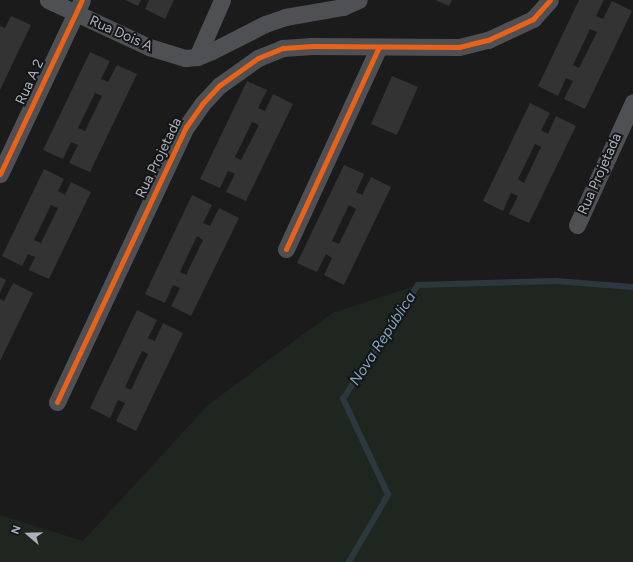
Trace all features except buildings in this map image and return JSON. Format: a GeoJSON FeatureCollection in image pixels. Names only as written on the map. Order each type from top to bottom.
{"type":"FeatureCollection","features":[{"type":"Feature","properties":{"kind":"street","name":"Rua Dois A"},"geometry":{"type":"LineString","coordinates":[[48,0],[78,7],[149,48],[185,58],[198,57]]}},
{"type":"Feature","properties":{"kind":"street"},"geometry":{"type":"LineString","coordinates":[[198,57],[222,0]]}},
{"type":"Feature","properties":{"kind":"street"},"geometry":{"type":"LineString","coordinates":[[198,57],[265,24],[285,17],[343,7],[359,0]]}},
{"type":"Feature","properties":{"kind":"street","name":"Rua Projetada"},"geometry":{"type":"LineString","coordinates":[[57,402],[186,126],[202,104],[220,85],[258,58],[283,48],[312,46],[459,47],[481,42],[533,19],[550,0]]}},
{"type":"Feature","properties":{"kind":"street","name":"Rua A 2"},"geometry":{"type":"LineString","coordinates":[[0,174],[78,7]]}},
{"type":"Feature","properties":{"kind":"street"},"geometry":{"type":"LineString","coordinates":[[286,249],[379,47]]}},
{"type":"Feature","properties":{"kind":"street","name":"Rua Projetada"},"geometry":{"type":"LineString","coordinates":[[578,224],[633,102]]}},
{"type":"Feature","properties":{"kind":"shaded area"},"geometry":{"type":"Polygon","coordinates":[[[556,281],[633,287],[633,562],[0,562],[0,515],[83,541],[208,405],[332,313],[418,285],[556,281]]]}},
{"type":"Feature","properties":{"kind":"waterway","name":"Nova República"},"geometry":{"type":"LineString","coordinates":[[349,562],[388,495],[343,399],[418,285],[556,281],[633,287]]}},
{"type":"Feature","properties":{"kind":"cycle path"},"geometry":{"type":"LineString","coordinates":[[0,174],[82,0]]}},
{"type":"Feature","properties":{"kind":"cycle path"},"geometry":{"type":"LineString","coordinates":[[57,402],[186,127],[202,104],[220,85],[258,58],[283,48],[312,46],[459,47],[488,40],[533,19],[550,0]]}},
{"type":"Feature","properties":{"kind":"cycle path"},"geometry":{"type":"LineString","coordinates":[[286,249],[379,47]]}}]}
